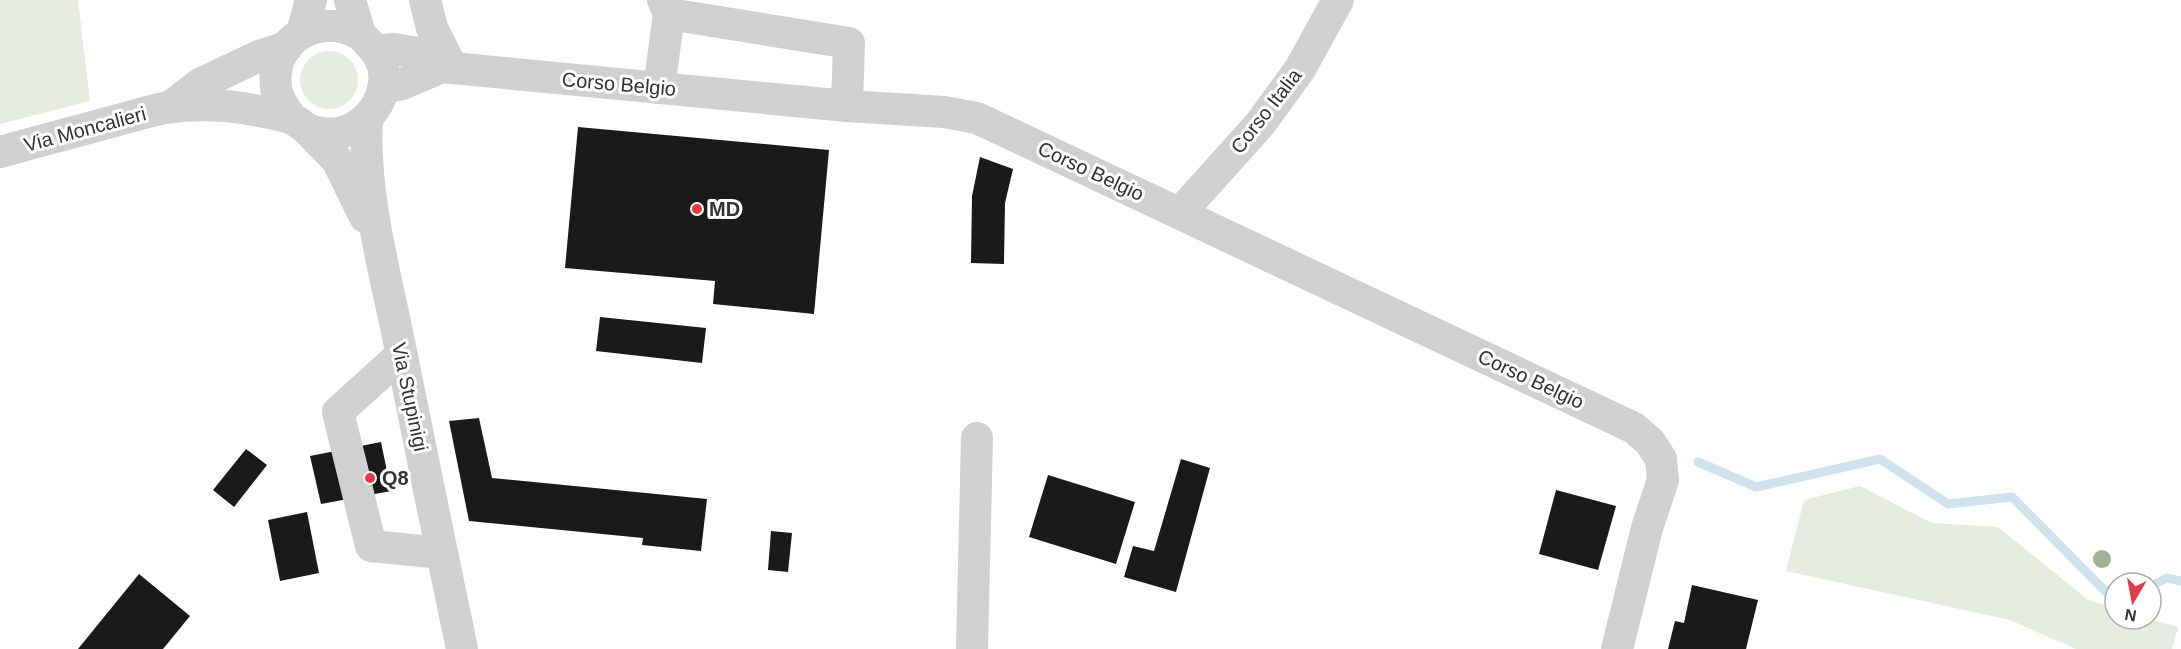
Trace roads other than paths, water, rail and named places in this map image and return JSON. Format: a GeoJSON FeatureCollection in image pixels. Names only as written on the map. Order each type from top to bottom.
{"type":"FeatureCollection","features":[{"type":"Feature","properties":{"kind":"street"},"geometry":{"type":"LineString","coordinates":[[295,40],[311,0]]}},
{"type":"Feature","properties":{"kind":"street"},"geometry":{"type":"LineString","coordinates":[[350,0],[368,43],[381,60],[384,77],[377,105],[367,120],[341,132],[324,133],[299,124],[282,105],[276,88],[276,70],[282,53],[295,40],[325,25],[342,27],[368,43]]}},
{"type":"Feature","properties":{"kind":"street"},"geometry":{"type":"LineString","coordinates":[[425,0],[432,28],[447,68]]}},
{"type":"Feature","properties":{"kind":"street","name":"Corso Italia"},"geometry":{"type":"LineString","coordinates":[[1180,213],[1260,124],[1300,69],[1338,0]]}},
{"type":"Feature","properties":{"kind":"street"},"geometry":{"type":"LineString","coordinates":[[659,88],[666,7],[849,43],[847,106]]}},
{"type":"Feature","properties":{"kind":"street","name":"Via Moncalieri"},"geometry":{"type":"LineString","coordinates":[[170,107],[200,84],[295,40]]}},
{"type":"Feature","properties":{"kind":"street","name":"Corso Belgio"},"geometry":{"type":"LineString","coordinates":[[368,43],[425,54],[447,68]]}},
{"type":"Feature","properties":{"kind":"street","name":"Corso Belgio"},"geometry":{"type":"LineString","coordinates":[[383,88],[402,84],[447,68],[847,106],[944,112],[977,118],[1634,428],[1650,442],[1662,459],[1663,480],[1647,528],[1617,649]]}},
{"type":"Feature","properties":{"kind":"street","name":"Via Moncalieri"},"geometry":{"type":"LineString","coordinates":[[0,152],[170,107],[226,106],[299,124]]}},
{"type":"Feature","properties":{"kind":"street","name":"Via Stupinigi"},"geometry":{"type":"LineString","coordinates":[[367,120],[365,142],[380,250],[462,649]]}},
{"type":"Feature","properties":{"kind":"street","name":"Via Stupinigi"},"geometry":{"type":"LineString","coordinates":[[299,124],[337,160],[380,250]]}},
{"type":"Feature","properties":{"kind":"street"},"geometry":{"type":"LineString","coordinates":[[401,355],[338,412],[371,546],[442,553]]}},
{"type":"Feature","properties":{"kind":"street"},"geometry":{"type":"LineString","coordinates":[[972,649],[977,438]]}},
{"type":"Feature","properties":{"kind":"waterway"},"geometry":{"type":"LineString","coordinates":[[1698,462],[1756,487],[1880,459],[1948,504],[2012,497],[2103,589]]}},
{"type":"Feature","properties":{"kind":"waterway"},"geometry":{"type":"LineString","coordinates":[[2163,580],[2167,578],[2181,581]]}},
{"type":"Feature","properties":{"kind":"place","name":"MD"},"geometry":{"type":"Point","coordinates":[697,209]}},
{"type":"Feature","properties":{"kind":"place","name":"Q8"},"geometry":{"type":"Point","coordinates":[370,478]}}]}
